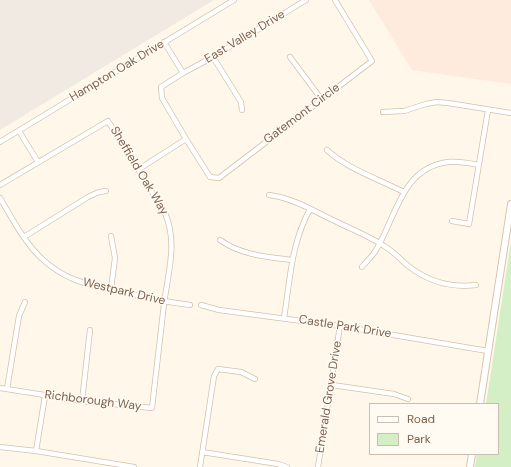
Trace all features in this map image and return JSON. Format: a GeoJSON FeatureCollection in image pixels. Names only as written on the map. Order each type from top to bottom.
{"type":"FeatureCollection","features":[{"type":"Feature","properties":{"kind":"main road"},"geometry":{"type":"LineString","coordinates":[[480,403],[511,204]]}},
{"type":"Feature","properties":{"kind":"main road"},"geometry":{"type":"LineString","coordinates":[[470,467],[472,455]]}},
{"type":"Feature","properties":{"kind":"street","name":"Hampton Oak Drive"},"geometry":{"type":"LineString","coordinates":[[0,142],[234,0]]}},
{"type":"Feature","properties":{"kind":"street","name":"East Valley Drive"},"geometry":{"type":"LineString","coordinates":[[186,139],[162,98],[161,87],[306,0]]}},
{"type":"Feature","properties":{"kind":"street","name":"Gatemont Circle"},"geometry":{"type":"LineString","coordinates":[[186,139],[210,177],[219,178],[372,61],[335,0]]}},
{"type":"Feature","properties":{"kind":"street"},"geometry":{"type":"LineString","coordinates":[[164,42],[183,73]]}},
{"type":"Feature","properties":{"kind":"street"},"geometry":{"type":"LineString","coordinates":[[213,57],[241,102],[242,110]]}},
{"type":"Feature","properties":{"kind":"street"},"geometry":{"type":"LineString","coordinates":[[290,57],[322,100]]}},
{"type":"Feature","properties":{"kind":"street"},"geometry":{"type":"LineString","coordinates":[[383,112],[404,111],[437,102],[511,113]]}},
{"type":"Feature","properties":{"kind":"street"},"geometry":{"type":"LineString","coordinates":[[452,221],[470,224],[488,110]]}},
{"type":"Feature","properties":{"kind":"street","name":"Sheffield Oak Way"},"geometry":{"type":"LineString","coordinates":[[38,162],[108,121],[165,213],[170,226],[172,256],[164,302]]}},
{"type":"Feature","properties":{"kind":"street"},"geometry":{"type":"LineString","coordinates":[[0,185],[38,162],[19,131]]}},
{"type":"Feature","properties":{"kind":"street"},"geometry":{"type":"LineString","coordinates":[[139,169],[186,139]]}},
{"type":"Feature","properties":{"kind":"street"},"geometry":{"type":"LineString","coordinates":[[327,150],[338,160],[404,192]]}},
{"type":"Feature","properties":{"kind":"street"},"geometry":{"type":"LineString","coordinates":[[362,267],[376,250],[404,192],[415,178],[425,170],[436,165],[454,162],[479,165]]}},
{"type":"Feature","properties":{"kind":"street"},"geometry":{"type":"LineString","coordinates":[[24,237],[88,196],[106,191]]}},
{"type":"Feature","properties":{"kind":"street"},"geometry":{"type":"LineString","coordinates":[[269,195],[287,198],[379,243],[394,252],[413,269],[432,280],[448,285],[476,285]]}},
{"type":"Feature","properties":{"kind":"street","name":"Westpark Drive"},"geometry":{"type":"LineString","coordinates":[[0,198],[24,237],[40,257],[59,272],[81,282],[164,302],[190,305]]}},
{"type":"Feature","properties":{"kind":"street"},"geometry":{"type":"LineString","coordinates":[[0,210],[5,206]]}},
{"type":"Feature","properties":{"kind":"street"},"geometry":{"type":"LineString","coordinates":[[284,318],[292,260],[300,230],[310,209]]}},
{"type":"Feature","properties":{"kind":"street"},"geometry":{"type":"LineString","coordinates":[[110,289],[114,258],[111,236]]}},
{"type":"Feature","properties":{"kind":"street"},"geometry":{"type":"LineString","coordinates":[[220,240],[246,253],[292,260]]}},
{"type":"Feature","properties":{"kind":"street"},"geometry":{"type":"LineString","coordinates":[[7,389],[19,316],[25,302]]}},
{"type":"Feature","properties":{"kind":"street","name":"Richborough Way"},"geometry":{"type":"LineString","coordinates":[[0,388],[82,401],[152,408],[164,302]]}},
{"type":"Feature","properties":{"kind":"street","name":"Castle Park Drive"},"geometry":{"type":"LineString","coordinates":[[201,305],[220,310],[340,326],[488,351]]}},
{"type":"Feature","properties":{"kind":"street","name":"Emerald Grove Drive"},"geometry":{"type":"LineString","coordinates":[[318,467],[340,326]]}},
{"type":"Feature","properties":{"kind":"street"},"geometry":{"type":"LineString","coordinates":[[82,401],[90,330]]}},
{"type":"Feature","properties":{"kind":"street"},"geometry":{"type":"LineString","coordinates":[[200,467],[214,376],[218,368],[241,372],[255,379]]}},
{"type":"Feature","properties":{"kind":"street"},"geometry":{"type":"LineString","coordinates":[[332,385],[394,394],[408,400]]}},
{"type":"Feature","properties":{"kind":"street"},"geometry":{"type":"LineString","coordinates":[[36,451],[45,396]]}},
{"type":"Feature","properties":{"kind":"street"},"geometry":{"type":"LineString","coordinates":[[0,447],[36,451],[134,467]]}},
{"type":"Feature","properties":{"kind":"street"},"geometry":{"type":"LineString","coordinates":[[202,452],[278,464],[287,467]]}},
{"type":"Feature","properties":{"kind":"street"},"geometry":{"type":"LineString","coordinates":[[260,467],[261,462]]}},
{"type":"Feature","properties":{"kind":"shaded area"},"geometry":{"type":"Polygon","coordinates":[[[0,0],[214,0],[0,130],[0,0]]]}},
{"type":"Feature","properties":{"kind":"shaded area"},"geometry":{"type":"Polygon","coordinates":[[[369,0],[511,0],[511,84],[412,70],[369,0]]]}},
{"type":"Feature","properties":{"kind":"green space"},"geometry":{"type":"Polygon","coordinates":[[[511,241],[511,467],[475,467],[477,455],[499,455],[499,403],[486,403],[511,241]]]}}]}
